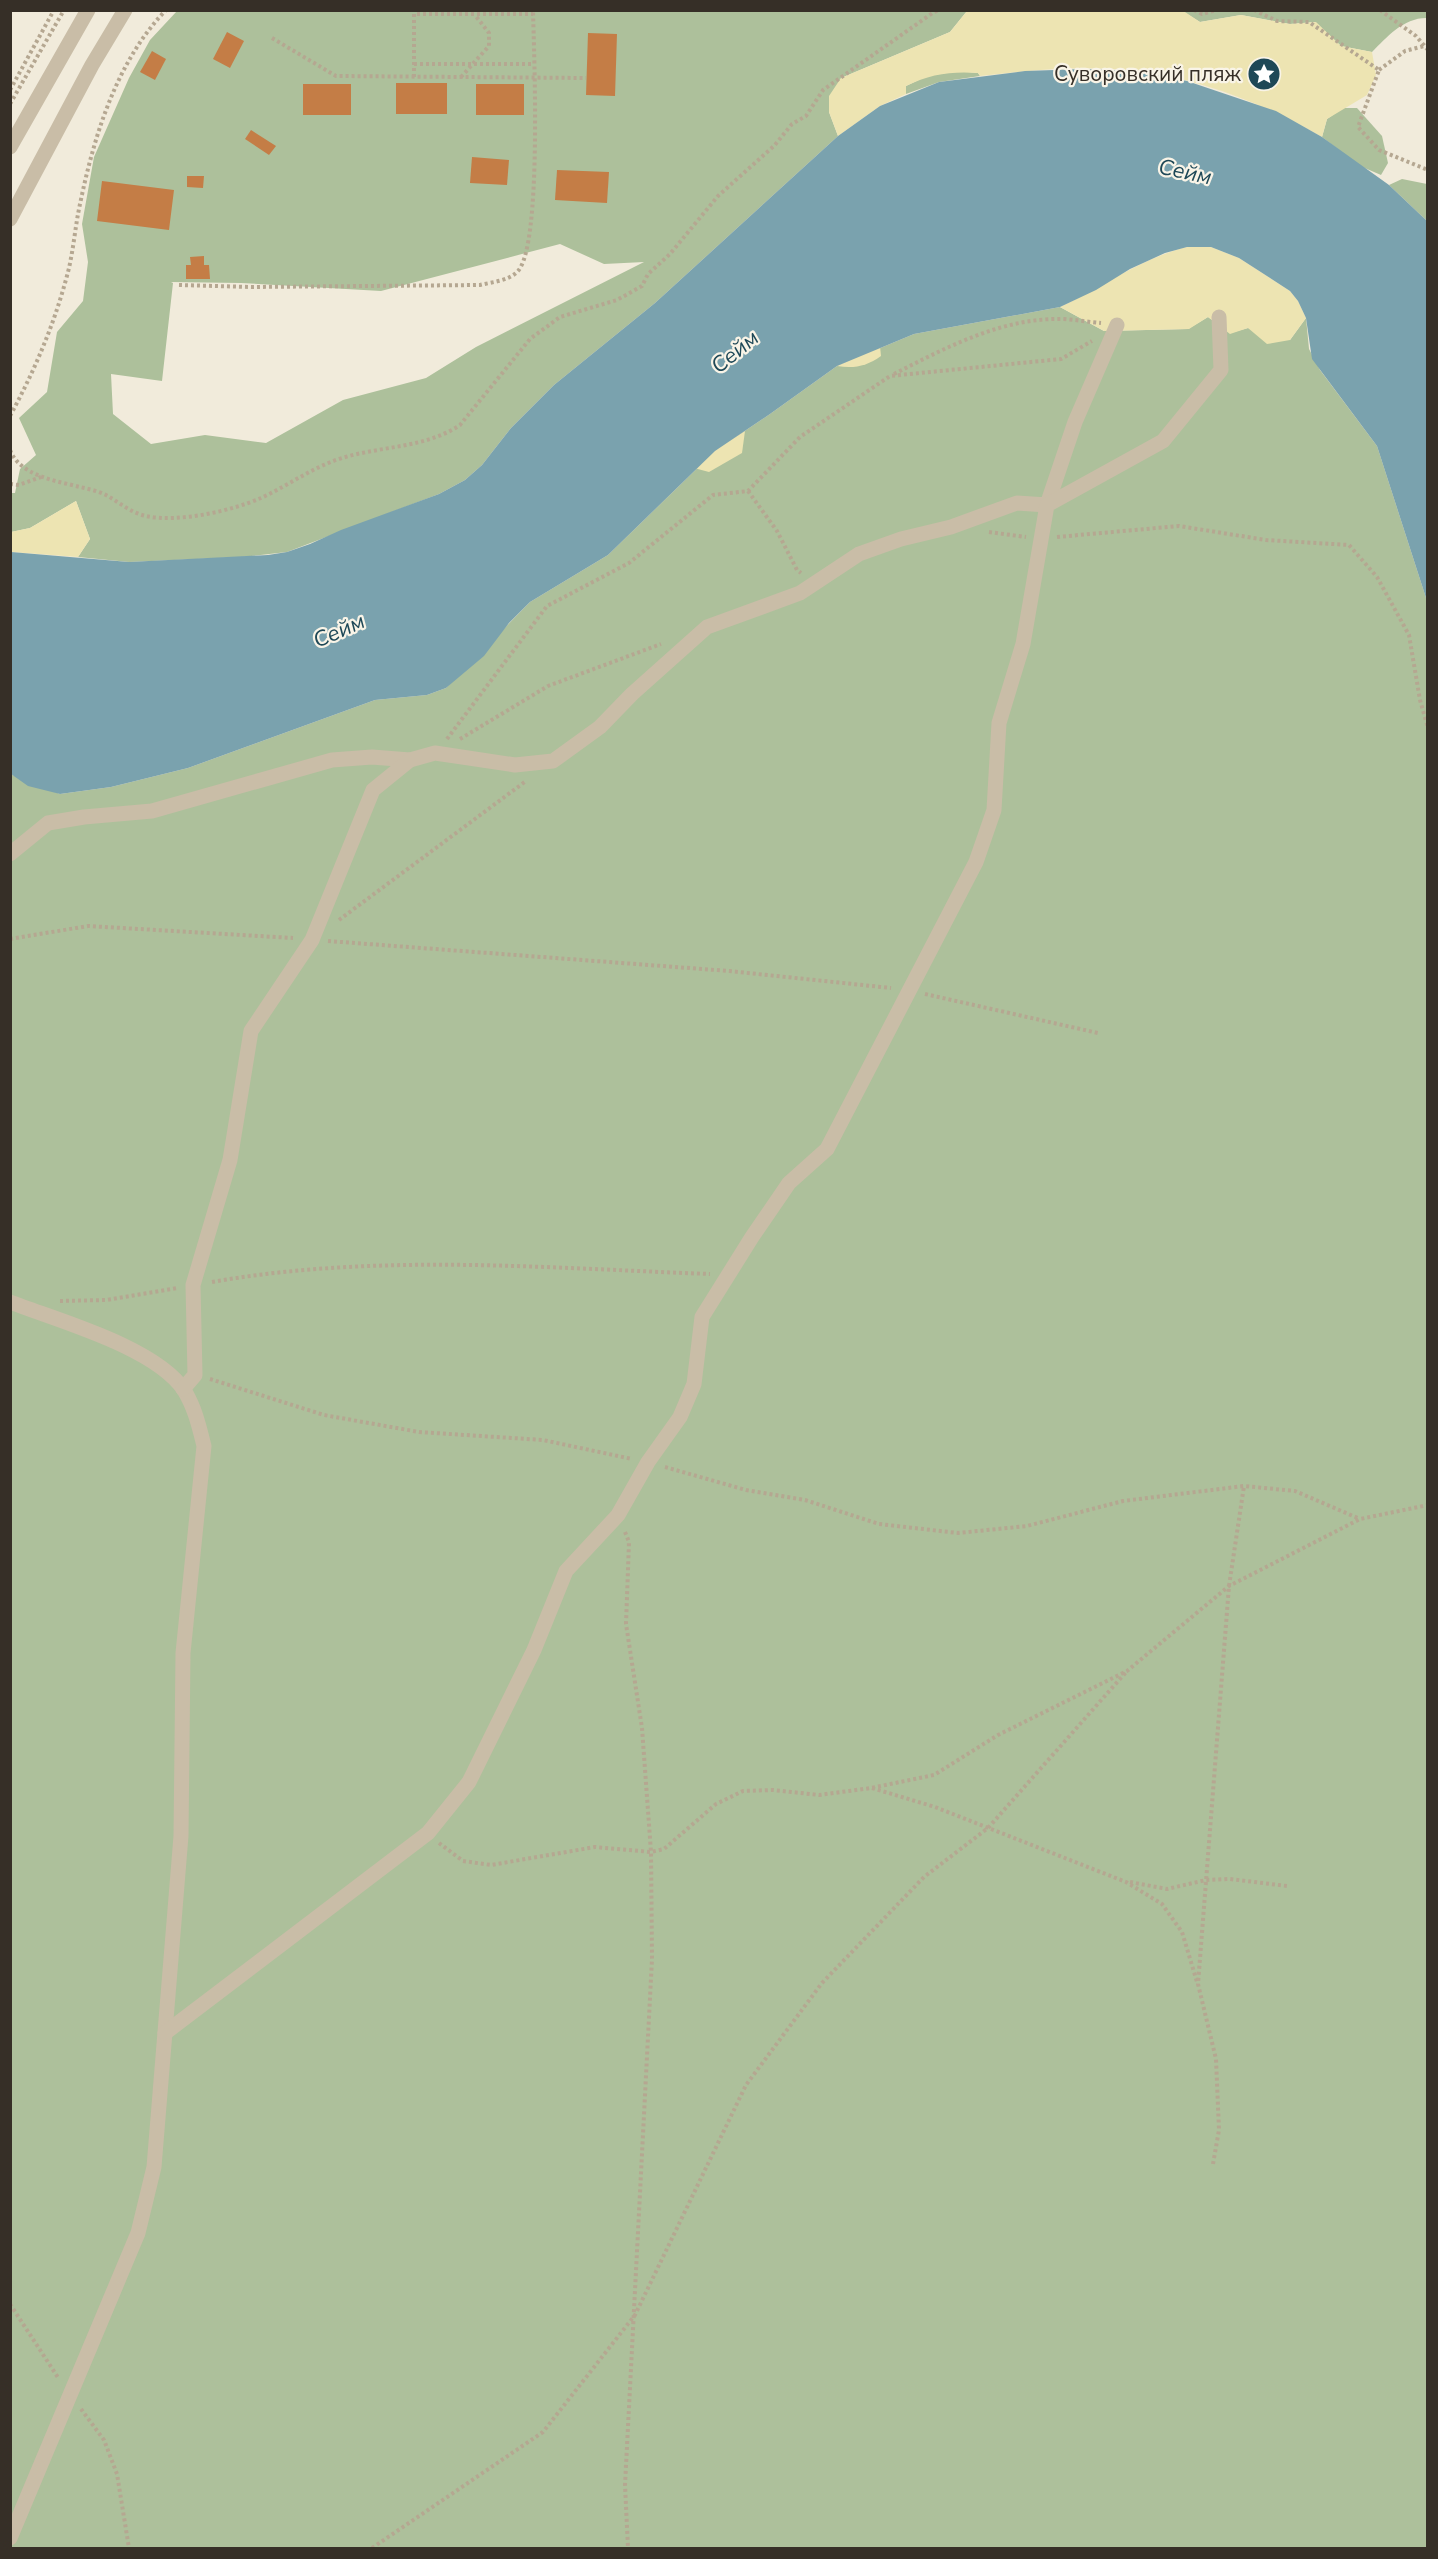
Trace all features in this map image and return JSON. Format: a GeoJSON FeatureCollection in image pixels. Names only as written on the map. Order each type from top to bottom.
{"type":"FeatureCollection","features":[{"type":"Feature","properties":{"kind":"street"},"geometry":{"type":"LineString","coordinates":[[10,147],[88,10]]}},
{"type":"Feature","properties":{"kind":"street"},"geometry":{"type":"LineString","coordinates":[[10,219],[92,65],[125,10]]}},
{"type":"Feature","properties":{"kind":"street"},"geometry":{"type":"LineString","coordinates":[[10,854],[48,823],[84,817],[152,811],[332,760],[372,757],[410,760],[435,753],[516,765],[553,761],[600,727],[632,694],[707,627],[800,593],[859,554],[901,539],[951,528],[1017,503],[1047,505],[1163,441],[1221,370],[1219,316]]}},
{"type":"Feature","properties":{"kind":"street"},"geometry":{"type":"LineString","coordinates":[[165,2033],[427,1833],[469,1782],[534,1650],[566,1571],[618,1515],[648,1462],[680,1417],[694,1384],[702,1317],[789,1183],[827,1149],[864,1073],[976,862],[994,810],[999,723],[1023,644],[1047,505],[1075,422],[1117,325]]}},
{"type":"Feature","properties":{"kind":"street"},"geometry":{"type":"LineString","coordinates":[[183,1389],[195,1375],[193,1285],[230,1160],[250,1031],[312,940],[373,790],[410,760]]}},
{"type":"Feature","properties":{"kind":"street"},"geometry":{"type":"LineString","coordinates":[[10,1302],[131,1349],[163,1368],[183,1389],[198,1416],[204,1446],[183,1653],[181,1836],[154,2167],[138,2233],[10,2538]]}},
{"type":"Feature","properties":{"kind":"path"},"geometry":{"type":"LineString","coordinates":[[10,90],[54,10]]}},
{"type":"Feature","properties":{"kind":"path"},"geometry":{"type":"LineString","coordinates":[[10,104],[63,10]]}},
{"type":"Feature","properties":{"kind":"path"},"geometry":{"type":"LineString","coordinates":[[10,416],[44,349],[57,311],[69,266],[90,164],[105,113],[148,29],[166,10]]}},
{"type":"Feature","properties":{"kind":"path"},"geometry":{"type":"LineString","coordinates":[[10,450],[19,462],[42,477],[96,491],[142,516],[173,519],[260,498],[299,476],[342,458],[410,444],[449,432],[460,424],[530,339],[560,316],[617,300],[642,286],[648,274],[670,254],[718,196],[774,146],[792,124],[806,116],[823,90],[940,10]]}},
{"type":"Feature","properties":{"kind":"path"},"geometry":{"type":"LineString","coordinates":[[1194,10],[1202,14],[1217,10]]}},
{"type":"Feature","properties":{"kind":"path"},"geometry":{"type":"LineString","coordinates":[[1254,10],[1276,21],[1309,22],[1379,70]]}},
{"type":"Feature","properties":{"kind":"path"},"geometry":{"type":"LineString","coordinates":[[1380,10],[1416,36],[1426,47]]}},
{"type":"Feature","properties":{"kind":"path"},"geometry":{"type":"LineString","coordinates":[[179,285],[480,285],[505,280],[520,268],[529,234],[535,179],[533,12],[414,14],[414,77]]}},
{"type":"Feature","properties":{"kind":"path"},"geometry":{"type":"LineString","coordinates":[[461,77],[489,46],[489,33],[474,14]]}},
{"type":"Feature","properties":{"kind":"path"},"geometry":{"type":"LineString","coordinates":[[272,38],[336,76],[586,78]]}},
{"type":"Feature","properties":{"kind":"path"},"geometry":{"type":"LineString","coordinates":[[1426,47],[1405,51],[1379,70],[1358,127],[1379,150],[1428,170]]}},
{"type":"Feature","properties":{"kind":"path"},"geometry":{"type":"LineString","coordinates":[[414,64],[534,64]]}},
{"type":"Feature","properties":{"kind":"path"},"geometry":{"type":"LineString","coordinates":[[435,753],[547,606],[629,563],[713,495],[748,492],[800,437],[890,376],[972,337],[1030,322],[1063,319],[1117,325]]}},
{"type":"Feature","properties":{"kind":"path"},"geometry":{"type":"LineString","coordinates":[[890,376],[1061,359],[1117,325]]}},
{"type":"Feature","properties":{"kind":"path"},"geometry":{"type":"LineString","coordinates":[[10,484],[19,485],[42,477]]}},
{"type":"Feature","properties":{"kind":"path"},"geometry":{"type":"LineString","coordinates":[[748,492],[777,531],[797,570],[818,581]]}},
{"type":"Feature","properties":{"kind":"path"},"geometry":{"type":"LineString","coordinates":[[984,532],[1040,539],[1179,526],[1266,540],[1349,545],[1377,578],[1409,635],[1420,700],[1428,728]]}},
{"type":"Feature","properties":{"kind":"path"},"geometry":{"type":"LineString","coordinates":[[435,753],[548,686],[664,643]]}},
{"type":"Feature","properties":{"kind":"path"},"geometry":{"type":"LineString","coordinates":[[312,940],[553,761]]}},
{"type":"Feature","properties":{"kind":"path"},"geometry":{"type":"LineString","coordinates":[[10,939],[88,926],[729,971],[910,990],[1098,1033]]}},
{"type":"Feature","properties":{"kind":"path"},"geometry":{"type":"LineString","coordinates":[[51,1301],[107,1300],[268,1272],[414,1264],[729,1274]]}},
{"type":"Feature","properties":{"kind":"path"},"geometry":{"type":"LineString","coordinates":[[195,1375],[324,1415],[419,1432],[543,1440],[648,1462],[746,1490],[806,1500],[879,1524],[958,1533],[1027,1526],[1123,1501],[1244,1486],[1295,1491],[1360,1519]]}},
{"type":"Feature","properties":{"kind":"path"},"geometry":{"type":"LineString","coordinates":[[1198,1984],[1228,1586],[1244,1486]]}},
{"type":"Feature","properties":{"kind":"path"},"geometry":{"type":"LineString","coordinates":[[372,2548],[543,2432],[635,2315],[746,2085],[822,1983],[924,1876],[988,1828],[1127,1671],[1228,1586],[1360,1519],[1428,1505]]}},
{"type":"Feature","properties":{"kind":"path"},"geometry":{"type":"LineString","coordinates":[[618,1515],[629,1542],[626,1624],[642,1728],[651,1852],[652,1959],[626,2485],[628,2548]]}},
{"type":"Feature","properties":{"kind":"path"},"geometry":{"type":"LineString","coordinates":[[427,1833],[463,1861],[491,1864],[595,1846],[651,1852],[664,1848],[716,1804],[742,1791],[772,1790],[819,1795],[871,1788],[934,1775],[998,1735],[1127,1671]]}},
{"type":"Feature","properties":{"kind":"path"},"geometry":{"type":"LineString","coordinates":[[871,1788],[935,1807],[1126,1881],[1167,1888],[1230,1878],[1287,1886]]}},
{"type":"Feature","properties":{"kind":"path"},"geometry":{"type":"LineString","coordinates":[[1126,1881],[1162,1904],[1182,1932],[1198,1984],[1216,2059],[1219,2130],[1213,2164]]}},
{"type":"Feature","properties":{"kind":"path"},"geometry":{"type":"LineString","coordinates":[[10,2304],[43,2356],[105,2440],[117,2474],[129,2548]]}},
{"type":"Feature","properties":{"kind":"green space"},"geometry":{"type":"Polygon","coordinates":[[[1427,10],[1428,18],[1404,24],[1372,52],[1341,46],[1315,22],[1290,24],[1241,15],[1200,22],[1182,11],[1427,10]]]}},
{"type":"Feature","properties":{"kind":"green space"},"geometry":{"type":"Polygon","coordinates":[[[177,11],[967,11],[950,32],[841,78],[829,112],[838,136],[655,303],[554,385],[511,428],[482,465],[465,480],[439,494],[287,552],[242,557],[129,562],[78,557],[90,539],[76,501],[30,528],[11,532],[11,493],[15,493],[20,469],[36,455],[19,418],[47,392],[57,332],[83,301],[88,262],[82,224],[94,157],[129,78],[150,40],[177,11]],[[560,244],[381,291],[241,283],[171,282],[173,283],[162,381],[111,374],[113,414],[151,444],[205,435],[266,443],[343,400],[426,378],[476,347],[644,262],[604,264],[560,244]]]}},
{"type":"Feature","properties":{"kind":"green space"},"geometry":{"type":"Polygon","coordinates":[[[958,71],[978,73],[980,76],[939,82],[906,94],[906,86],[927,76],[958,71]]]}},
{"type":"Feature","properties":{"kind":"green space"},"geometry":{"type":"Polygon","coordinates":[[[1343,108],[1357,108],[1382,136],[1388,163],[1381,175],[1360,166],[1322,137],[1327,119],[1343,108]]]}},
{"type":"Feature","properties":{"kind":"green space"},"geometry":{"type":"Polygon","coordinates":[[[1402,179],[1427,184],[1427,221],[1389,185],[1402,179]]]}},
{"type":"Feature","properties":{"kind":"green space"},"geometry":{"type":"Polygon","coordinates":[[[1060,307],[1104,331],[1188,329],[1208,317],[1230,333],[1248,328],[1290,340],[1306,318],[1309,349],[1320,370],[1377,446],[1427,601],[1427,2548],[11,2548],[10,774],[60,794],[111,787],[188,768],[375,700],[427,695],[446,688],[530,602],[608,555],[715,451],[837,366],[914,334],[1060,307]]]}},
{"type":"Feature","properties":{"kind":"sand","name":"Суворовский пляж"},"geometry":{"type":"Polygon","coordinates":[[[1182,10],[1200,22],[1241,15],[1290,24],[1316,22],[1341,46],[1372,52],[1376,75],[1367,95],[1327,119],[1322,137],[1279,114],[1209,87],[1161,75],[1098,68],[980,76],[978,73],[959,72],[932,76],[906,86],[906,94],[880,106],[838,136],[829,112],[829,96],[841,78],[950,32],[967,11],[1182,10]]]}},
{"type":"Feature","properties":{"kind":"sand"},"geometry":{"type":"Polygon","coordinates":[[[1187,247],[1211,247],[1239,258],[1290,291],[1306,318],[1290,340],[1267,344],[1248,328],[1230,334],[1208,317],[1189,329],[1104,331],[1060,307],[1154,258],[1187,247]]]}},
{"type":"Feature","properties":{"kind":"sand"},"geometry":{"type":"Polygon","coordinates":[[[880,346],[881,356],[871,362],[855,367],[837,366],[880,346]]]}},
{"type":"Feature","properties":{"kind":"sand"},"geometry":{"type":"Polygon","coordinates":[[[745,431],[742,453],[709,472],[694,468],[715,450],[745,431]]]}},
{"type":"Feature","properties":{"kind":"sand"},"geometry":{"type":"Polygon","coordinates":[[[76,501],[90,539],[78,557],[11,552],[11,532],[30,528],[76,501]]]}},
{"type":"Feature","properties":{"kind":"water","name":"Сейм"},"geometry":{"type":"Polygon","coordinates":[[[1083,69],[1137,71],[1187,81],[1276,111],[1322,137],[1389,185],[1427,221],[1427,601],[1377,446],[1312,359],[1306,318],[1298,301],[1290,291],[1239,258],[1211,247],[1187,247],[1165,253],[1130,269],[1096,290],[1060,307],[914,334],[837,366],[715,451],[608,555],[530,602],[509,623],[484,656],[446,688],[427,695],[375,700],[188,768],[111,787],[60,794],[28,786],[11,774],[11,552],[129,562],[268,555],[287,552],[310,544],[341,530],[439,494],[465,480],[482,465],[511,428],[554,385],[655,303],[838,136],[880,106],[939,82],[1025,71],[1083,69]]]}},
{"type":"Feature","properties":{"kind":"building"},"geometry":{"type":"Polygon","coordinates":[[[227,32],[244,41],[230,68],[213,59],[227,32]]]}},
{"type":"Feature","properties":{"kind":"building"},"geometry":{"type":"Polygon","coordinates":[[[588,33],[617,34],[615,96],[586,95],[588,33]]]}},
{"type":"Feature","properties":{"kind":"building"},"geometry":{"type":"Polygon","coordinates":[[[152,51],[166,59],[155,80],[140,72],[152,51]]]}},
{"type":"Feature","properties":{"kind":"building"},"geometry":{"type":"Polygon","coordinates":[[[396,83],[447,83],[447,114],[396,114],[396,83]]]}},
{"type":"Feature","properties":{"kind":"building"},"geometry":{"type":"Polygon","coordinates":[[[303,84],[351,84],[351,115],[303,115],[303,84]]]}},
{"type":"Feature","properties":{"kind":"building"},"geometry":{"type":"Polygon","coordinates":[[[476,84],[524,84],[524,115],[476,115],[476,84]]]}},
{"type":"Feature","properties":{"kind":"building"},"geometry":{"type":"Polygon","coordinates":[[[251,130],[276,146],[269,155],[245,139],[251,130]]]}},
{"type":"Feature","properties":{"kind":"building"},"geometry":{"type":"Polygon","coordinates":[[[472,157],[509,160],[507,185],[470,183],[472,157]]]}},
{"type":"Feature","properties":{"kind":"building"},"geometry":{"type":"Polygon","coordinates":[[[557,170],[609,172],[607,203],[555,200],[557,170]]]}},
{"type":"Feature","properties":{"kind":"building"},"geometry":{"type":"Polygon","coordinates":[[[187,176],[204,176],[203,188],[187,187],[187,176]]]}},
{"type":"Feature","properties":{"kind":"building"},"geometry":{"type":"Polygon","coordinates":[[[102,181],[174,190],[169,230],[97,221],[102,181]]]}},
{"type":"Feature","properties":{"kind":"building"},"geometry":{"type":"Polygon","coordinates":[[[204,256],[204,265],[209,265],[210,279],[186,279],[186,265],[191,265],[190,257],[204,256]]]}},
{"type":"Feature","properties":{"kind":"place","name":"Суворовский пляж"},"geometry":{"type":"Point","coordinates":[1264,74]}}]}
